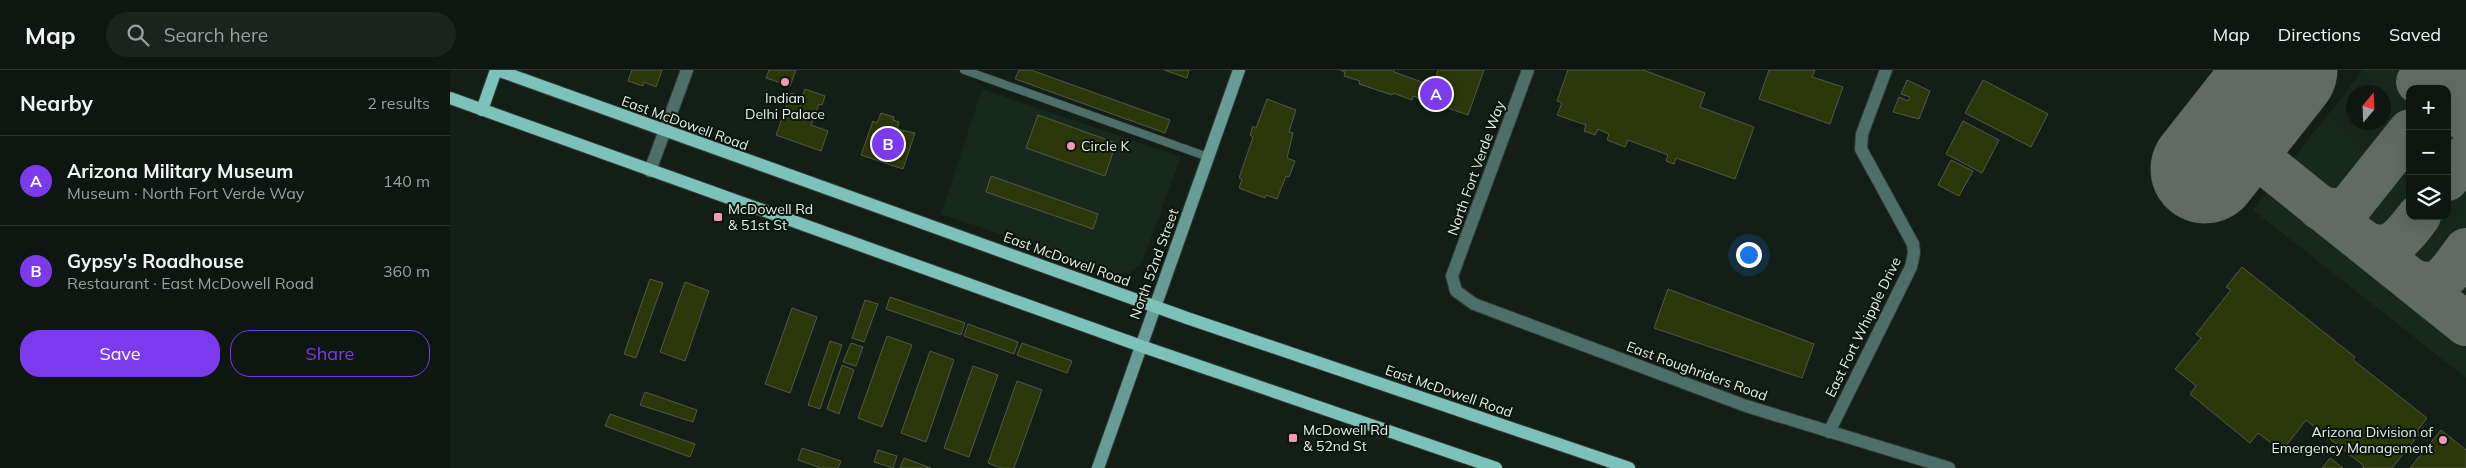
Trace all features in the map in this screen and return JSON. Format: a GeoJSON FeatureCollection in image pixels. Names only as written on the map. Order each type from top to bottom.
{"type":"FeatureCollection","features":[{"type":"Feature","properties":{"kind":"main road"},"geometry":{"type":"LineString","coordinates":[[482,110],[496,70]]}},
{"type":"Feature","properties":{"kind":"main road","name":"East McDowell Road"},"geometry":{"type":"LineString","coordinates":[[496,70],[664,132],[1155,306],[1629,468]]}},
{"type":"Feature","properties":{"kind":"main road","name":"North 52nd Street"},"geometry":{"type":"LineString","coordinates":[[1098,468],[1239,70]]}},
{"type":"Feature","properties":{"kind":"main road"},"geometry":{"type":"LineString","coordinates":[[450,98],[1140,346],[1496,468]]}},
{"type":"Feature","properties":{"kind":"street"},"geometry":{"type":"LineString","coordinates":[[650,171],[687,70]]}},
{"type":"Feature","properties":{"kind":"street","name":"North Fort Verde Way"},"geometry":{"type":"LineString","coordinates":[[1452,276],[1528,70]]}},
{"type":"Feature","properties":{"kind":"street","name":"East Fort Whipple Drive"},"geometry":{"type":"LineString","coordinates":[[1829,432],[1911,267],[1914,253],[1913,244],[1861,149],[1862,134],[1886,70]]}},
{"type":"Feature","properties":{"kind":"street","name":"East Roughriders Road"},"geometry":{"type":"LineString","coordinates":[[1452,276],[1456,291],[1474,304],[1746,406],[1949,468]]}},
{"type":"Feature","properties":{"kind":"lane"},"geometry":{"type":"LineString","coordinates":[[964,70],[1208,157]]}},
{"type":"Feature","properties":{"kind":"shaded area"},"geometry":{"type":"Polygon","coordinates":[[[2363,70],[2466,70],[2466,378],[2253,210],[2346,92],[2346,130],[2391,130],[2391,85],[2351,85],[2363,70]]]}},
{"type":"Feature","properties":{"kind":"shaded area"},"geometry":{"type":"Polygon","coordinates":[[[982,89],[1181,157],[1142,263],[1129,273],[1117,274],[941,214],[982,89]]]}},
{"type":"Feature","properties":{"kind":"building"},"geometry":{"type":"Polygon","coordinates":[[[632,70],[662,70],[656,87],[644,82],[643,86],[628,81],[632,70]]]}},
{"type":"Feature","properties":{"kind":"building","name":"Indian Delhi Palace"},"geometry":{"type":"Polygon","coordinates":[[[769,70],[796,70],[790,86],[766,78],[769,70]]]}},
{"type":"Feature","properties":{"kind":"building"},"geometry":{"type":"Polygon","coordinates":[[[1019,70],[1031,70],[1170,120],[1165,133],[1015,79],[1019,70]]]}},
{"type":"Feature","properties":{"kind":"building"},"geometry":{"type":"Polygon","coordinates":[[[1164,70],[1189,70],[1187,78],[1164,70]]]}},
{"type":"Feature","properties":{"kind":"building"},"geometry":{"type":"Polygon","coordinates":[[[1340,70],[1394,70],[1394,72],[1433,86],[1438,70],[1484,70],[1468,115],[1413,96],[1412,100],[1359,84],[1360,81],[1344,76],[1345,72],[1340,70]]]}},
{"type":"Feature","properties":{"kind":"building"},"geometry":{"type":"Polygon","coordinates":[[[1568,70],[1643,70],[1705,93],[1700,107],[1754,127],[1735,179],[1676,158],[1674,164],[1666,161],[1668,155],[1628,140],[1625,147],[1607,140],[1609,134],[1598,129],[1595,135],[1584,131],[1586,125],[1557,115],[1562,103],[1557,101],[1568,70]]]}},
{"type":"Feature","properties":{"kind":"building"},"geometry":{"type":"Polygon","coordinates":[[[1769,70],[1815,70],[1812,77],[1843,87],[1830,124],[1759,99],[1769,70]]]}},
{"type":"Feature","properties":{"kind":"building"},"geometry":{"type":"Polygon","coordinates":[[[1907,80],[1930,91],[1919,119],[1893,112],[1899,97],[1908,101],[1910,97],[1901,94],[1907,80]]]}},
{"type":"Feature","properties":{"kind":"building"},"geometry":{"type":"Polygon","coordinates":[[[1983,80],[2048,114],[2031,147],[1965,113],[1983,80]]]}},
{"type":"Feature","properties":{"kind":"building"},"geometry":{"type":"Polygon","coordinates":[[[805,89],[825,96],[822,105],[819,104],[811,125],[828,131],[821,151],[776,135],[791,93],[802,97],[805,89]]]}},
{"type":"Feature","properties":{"kind":"building"},"geometry":{"type":"Polygon","coordinates":[[[1267,99],[1296,110],[1289,132],[1293,133],[1287,158],[1295,161],[1289,177],[1286,176],[1277,199],[1266,195],[1265,198],[1239,188],[1242,179],[1239,178],[1253,137],[1250,135],[1253,126],[1256,128],[1267,99]]]}},
{"type":"Feature","properties":{"kind":"building"},"geometry":{"type":"Polygon","coordinates":[[[881,113],[894,117],[893,120],[899,122],[897,129],[915,133],[903,169],[861,155],[873,121],[877,123],[881,113]]]}},
{"type":"Feature","properties":{"kind":"building","name":"Circle K"},"geometry":{"type":"Polygon","coordinates":[[[1038,115],[1116,143],[1105,176],[1026,148],[1038,115]]]}},
{"type":"Feature","properties":{"kind":"building"},"geometry":{"type":"Polygon","coordinates":[[[1963,121],[1999,140],[1982,173],[1946,154],[1963,121]]]}},
{"type":"Feature","properties":{"kind":"building"},"geometry":{"type":"Polygon","coordinates":[[[1951,160],[1973,171],[1959,196],[1938,185],[1951,160]]]}},
{"type":"Feature","properties":{"kind":"building"},"geometry":{"type":"Polygon","coordinates":[[[991,176],[1098,214],[1093,229],[986,192],[991,176]]]}},
{"type":"Feature","properties":{"kind":"building"},"geometry":{"type":"Polygon","coordinates":[[[2242,267],[2355,357],[2353,360],[2427,418],[2417,431],[2420,433],[2392,468],[2362,468],[2364,466],[2306,420],[2282,451],[2258,433],[2250,443],[2190,394],[2196,386],[2175,369],[2201,338],[2196,334],[2231,290],[2226,287],[2242,267]]]}},
{"type":"Feature","properties":{"kind":"building"},"geometry":{"type":"Polygon","coordinates":[[[650,279],[663,283],[636,358],[624,354],[650,279]]]}},
{"type":"Feature","properties":{"kind":"building"},"geometry":{"type":"Polygon","coordinates":[[[685,282],[709,291],[685,361],[660,352],[685,282]]]}},
{"type":"Feature","properties":{"kind":"building"},"geometry":{"type":"Polygon","coordinates":[[[1668,289],[1814,344],[1802,378],[1654,328],[1668,289]]]}},
{"type":"Feature","properties":{"kind":"building"},"geometry":{"type":"Polygon","coordinates":[[[890,297],[965,323],[961,335],[886,309],[890,297]]]}},
{"type":"Feature","properties":{"kind":"building"},"geometry":{"type":"Polygon","coordinates":[[[865,300],[878,304],[864,342],[852,338],[865,300]]]}},
{"type":"Feature","properties":{"kind":"building"},"geometry":{"type":"Polygon","coordinates":[[[792,308],[817,317],[790,393],[765,384],[792,308]]]}},
{"type":"Feature","properties":{"kind":"building"},"geometry":{"type":"Polygon","coordinates":[[[968,324],[1018,342],[1014,354],[964,336],[968,324]]]}},
{"type":"Feature","properties":{"kind":"building"},"geometry":{"type":"Polygon","coordinates":[[[887,336],[912,345],[882,427],[858,418],[887,336]]]}},
{"type":"Feature","properties":{"kind":"building"},"geometry":{"type":"Polygon","coordinates":[[[830,341],[842,345],[820,409],[808,405],[830,341]]]}},
{"type":"Feature","properties":{"kind":"building"},"geometry":{"type":"Polygon","coordinates":[[[851,343],[863,347],[856,366],[843,362],[851,343]]]}},
{"type":"Feature","properties":{"kind":"building"},"geometry":{"type":"Polygon","coordinates":[[[1022,343],[1072,361],[1067,373],[1017,355],[1022,343]]]}},
{"type":"Feature","properties":{"kind":"building"},"geometry":{"type":"Polygon","coordinates":[[[930,351],[954,360],[926,442],[901,433],[930,351]]]}},
{"type":"Feature","properties":{"kind":"building"},"geometry":{"type":"Polygon","coordinates":[[[842,365],[854,370],[839,414],[827,409],[842,365]]]}},
{"type":"Feature","properties":{"kind":"building"},"geometry":{"type":"Polygon","coordinates":[[[973,366],[998,375],[969,457],[944,448],[973,366]]]}},
{"type":"Feature","properties":{"kind":"building"},"geometry":{"type":"Polygon","coordinates":[[[1017,381],[1042,390],[1014,468],[1001,468],[988,463],[1017,381]]]}},
{"type":"Feature","properties":{"kind":"building"},"geometry":{"type":"Polygon","coordinates":[[[645,392],[697,410],[693,422],[640,405],[645,392]]]}},
{"type":"Feature","properties":{"kind":"building"},"geometry":{"type":"Polygon","coordinates":[[[610,414],[695,444],[690,457],[605,426],[610,414]]]}},
{"type":"Feature","properties":{"kind":"building","name":"Arizona Division of Emergency Management"},"geometry":{"type":"Polygon","coordinates":[[[2441,430],[2466,450],[2466,468],[2410,468],[2441,430]]]}},
{"type":"Feature","properties":{"kind":"building"},"geometry":{"type":"Polygon","coordinates":[[[802,448],[841,461],[838,468],[821,468],[798,460],[802,448]]]}},
{"type":"Feature","properties":{"kind":"building"},"geometry":{"type":"Polygon","coordinates":[[[878,450],[897,456],[893,468],[874,462],[878,450]]]}},
{"type":"Feature","properties":{"kind":"building"},"geometry":{"type":"Polygon","coordinates":[[[904,458],[931,468],[900,468],[904,458]]]}},
{"type":"Feature","properties":{"kind":"building"},"geometry":{"type":"Polygon","coordinates":[[[2330,458],[2343,468],[2322,468],[2330,458]]]}},
{"type":"Feature","properties":{"kind":"taxiway"},"geometry":{"type":"LineString","coordinates":[[2418,82],[2430,86],[2440,85],[2458,70]]}},
{"type":"Feature","properties":{"kind":"taxiway"},"geometry":{"type":"LineString","coordinates":[[2451,108],[2466,120]]}},
{"type":"Feature","properties":{"kind":"taxiway"},"geometry":{"type":"LineString","coordinates":[[2231,136],[2466,324]]}},
{"type":"Feature","properties":{"kind":"taxiway"},"geometry":{"type":"LineString","coordinates":[[2320,208],[2338,211],[2351,205],[2406,136]]}},
{"type":"Feature","properties":{"kind":"taxiway"},"geometry":{"type":"LineString","coordinates":[[2450,175],[2466,156]]}},
{"type":"Feature","properties":{"kind":"taxiway"},"geometry":{"type":"LineString","coordinates":[[2365,243],[2383,247],[2390,245],[2396,242],[2416,220]]}},
{"type":"Feature","properties":{"kind":"taxiway"},"geometry":{"type":"LineString","coordinates":[[2411,280],[2430,284],[2437,282],[2444,278],[2466,250]]}},
{"type":"Feature","properties":{"kind":"runway"},"geometry":{"type":"LineString","coordinates":[[2205,169],[2283,70]]}},
{"type":"Feature","properties":{"kind":"place","name":"Indian Delhi Palace"},"geometry":{"type":"Point","coordinates":[785,82]}},
{"type":"Feature","properties":{"kind":"place","name":"Arizona Military Museum"},"geometry":{"type":"Point","coordinates":[1436,94]}},
{"type":"Feature","properties":{"kind":"place","name":"Gypsy's Roadhouse"},"geometry":{"type":"Point","coordinates":[888,144]}},
{"type":"Feature","properties":{"kind":"place","name":"Circle K"},"geometry":{"type":"Point","coordinates":[1071,146]}},
{"type":"Feature","properties":{"kind":"place","name":"McDowell Rd & 51st St"},"geometry":{"type":"Point","coordinates":[718,217]}},
{"type":"Feature","properties":{"kind":"place","name":"McDowell Rd & 52nd St"},"geometry":{"type":"Point","coordinates":[1293,438]}},
{"type":"Feature","properties":{"kind":"place","name":"Arizona Division of Emergency Management"},"geometry":{"type":"Point","coordinates":[2443,440]}}]}
